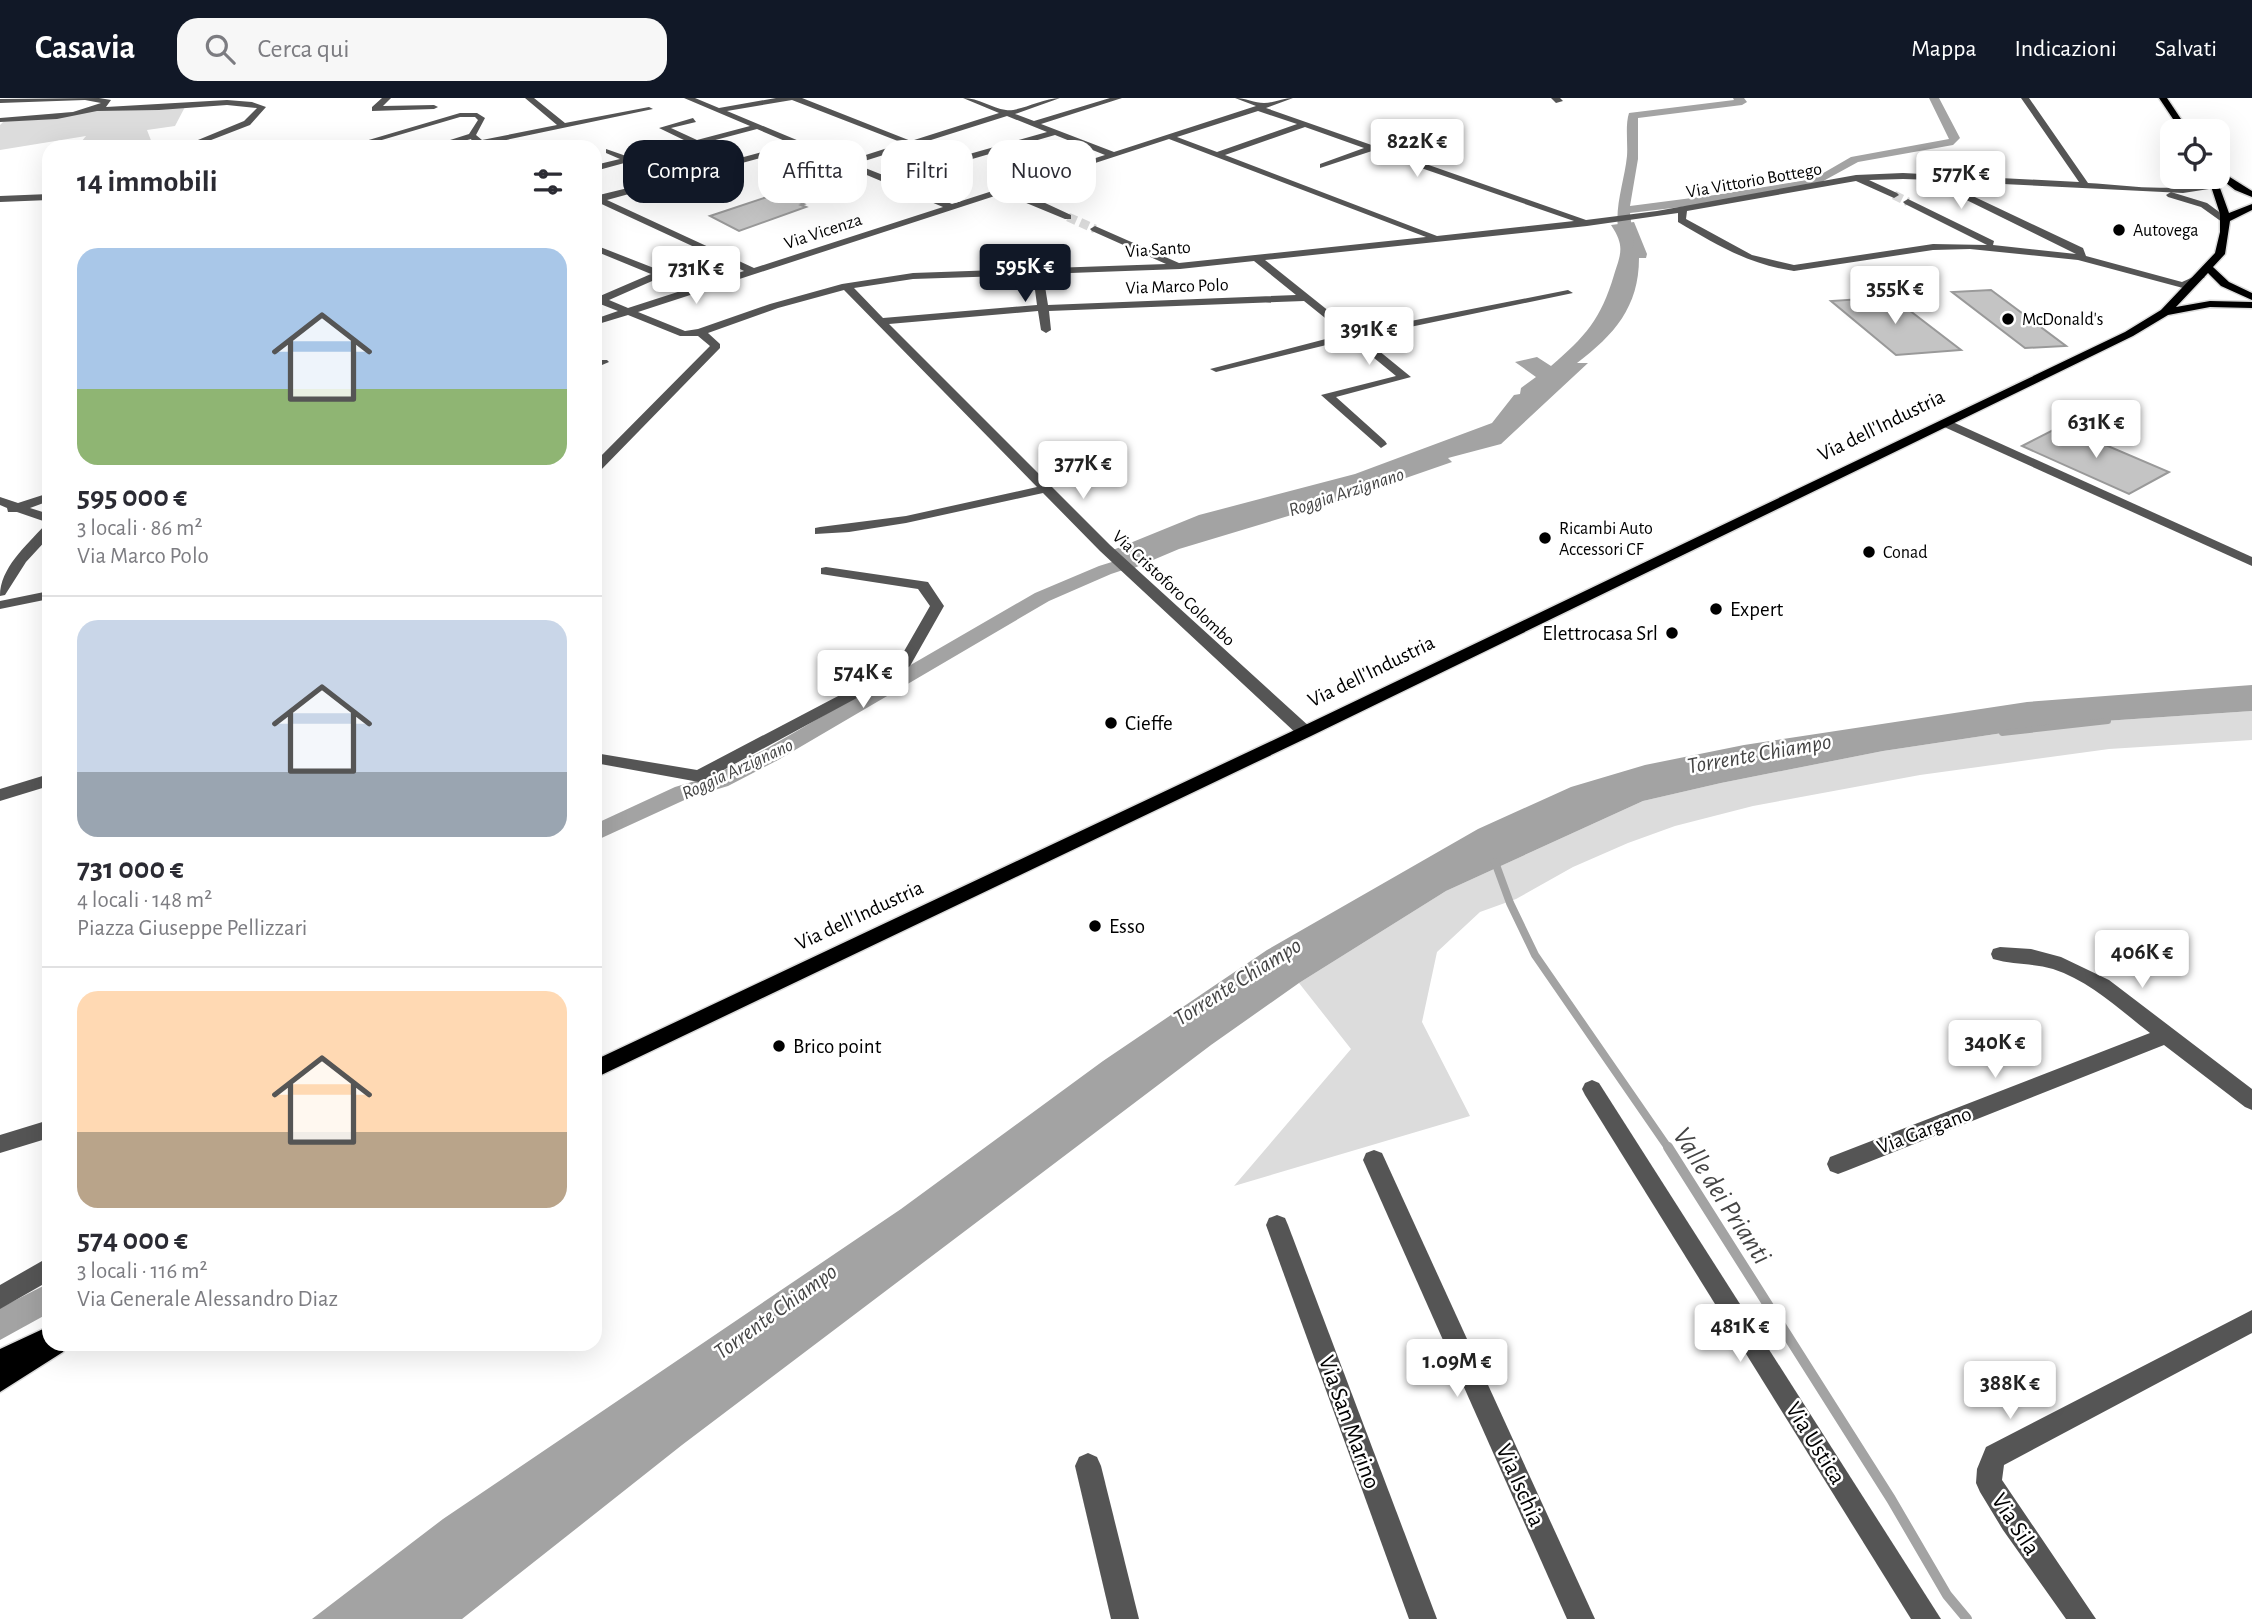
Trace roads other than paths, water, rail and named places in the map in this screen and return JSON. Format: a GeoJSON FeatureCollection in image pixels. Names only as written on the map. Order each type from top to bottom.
{"type":"FeatureCollection","features":[{"type":"Feature","properties":{"kind":"main road"},"geometry":{"type":"LineString","coordinates":[[2163,98],[2177,119]]}},
{"type":"Feature","properties":{"kind":"main road"},"geometry":{"type":"LineString","coordinates":[[2230,184],[2252,194]]}},
{"type":"Feature","properties":{"kind":"main road","name":"Via dell'Industria"},"geometry":{"type":"LineString","coordinates":[[602,1066],[1305,732],[2129,334],[2165,312],[2220,254],[2224,244],[2225,205],[2219,189]]}},
{"type":"Feature","properties":{"kind":"main road"},"geometry":{"type":"LineString","coordinates":[[2225,220],[2240,210],[2252,208]]}},
{"type":"Feature","properties":{"kind":"main road"},"geometry":{"type":"LineString","coordinates":[[2209,268],[2225,284],[2252,297]]}},
{"type":"Feature","properties":{"kind":"main road","name":"Via dell'Industria"},"geometry":{"type":"LineString","coordinates":[[2165,312],[2210,304],[2252,304]]}},
{"type":"Feature","properties":{"kind":"main road"},"geometry":{"type":"LineString","coordinates":[[0,1362],[42,1341]]}},
{"type":"Feature","properties":{"kind":"main road"},"geometry":{"type":"LineString","coordinates":[[0,1380],[44,1351]]}},
{"type":"Feature","properties":{"kind":"street"},"geometry":{"type":"LineString","coordinates":[[387,98],[376,109],[434,107]]}},
{"type":"Feature","properties":{"kind":"street"},"geometry":{"type":"LineString","coordinates":[[421,125],[439,98]]}},
{"type":"Feature","properties":{"kind":"street"},"geometry":{"type":"LineString","coordinates":[[528,98],[564,126]]}},
{"type":"Feature","properties":{"kind":"street"},"geometry":{"type":"LineString","coordinates":[[691,99],[705,98]]}},
{"type":"Feature","properties":{"kind":"street"},"geometry":{"type":"LineString","coordinates":[[720,110],[793,98],[902,140]]}},
{"type":"Feature","properties":{"kind":"street"},"geometry":{"type":"LineString","coordinates":[[967,98],[1114,155]]}},
{"type":"Feature","properties":{"kind":"street"},"geometry":{"type":"LineString","coordinates":[[925,140],[1056,98]]}},
{"type":"Feature","properties":{"kind":"street"},"geometry":{"type":"LineString","coordinates":[[1032,124],[1118,98]]}},
{"type":"Feature","properties":{"kind":"street"},"geometry":{"type":"LineString","coordinates":[[1239,98],[1304,125],[1587,223]]}},
{"type":"Feature","properties":{"kind":"street","name":"Via Vicenza"},"geometry":{"type":"LineString","coordinates":[[1096,161],[1289,98]]}},
{"type":"Feature","properties":{"kind":"street"},"geometry":{"type":"LineString","coordinates":[[2025,98],[2064,158],[2086,186]]}},
{"type":"Feature","properties":{"kind":"street"},"geometry":{"type":"LineString","coordinates":[[0,101],[108,99],[108,102],[98,109]]}},
{"type":"Feature","properties":{"kind":"street"},"geometry":{"type":"LineString","coordinates":[[691,99],[793,140]]}},
{"type":"Feature","properties":{"kind":"street"},"geometry":{"type":"LineString","coordinates":[[0,120],[98,109],[127,110],[252,100],[262,107],[247,123],[203,140]]}},
{"type":"Feature","properties":{"kind":"street"},"geometry":{"type":"LineString","coordinates":[[489,140],[649,109]]}},
{"type":"Feature","properties":{"kind":"street"},"geometry":{"type":"LineString","coordinates":[[372,140],[460,115],[477,115],[482,120],[478,140]]}},
{"type":"Feature","properties":{"kind":"street"},"geometry":{"type":"LineString","coordinates":[[693,120],[663,128],[694,140]]}},
{"type":"Feature","properties":{"kind":"street"},"geometry":{"type":"LineString","coordinates":[[1218,154],[1304,125]]}},
{"type":"Feature","properties":{"kind":"street"},"geometry":{"type":"LineString","coordinates":[[707,140],[761,126]]}},
{"type":"Feature","properties":{"kind":"street"},"geometry":{"type":"LineString","coordinates":[[973,156],[1053,133]]}},
{"type":"Feature","properties":{"kind":"street"},"geometry":{"type":"LineString","coordinates":[[1170,137],[1434,237]]}},
{"type":"Feature","properties":{"kind":"street"},"geometry":{"type":"LineString","coordinates":[[1323,166],[1372,148]]}},
{"type":"Feature","properties":{"kind":"street"},"geometry":{"type":"LineString","coordinates":[[609,151],[623,157]]}},
{"type":"Feature","properties":{"kind":"street"},"geometry":{"type":"LineString","coordinates":[[602,166],[623,161]]}},
{"type":"Feature","properties":{"kind":"street"},"geometry":{"type":"LineString","coordinates":[[1927,177],[2080,250],[2081,256],[2078,257]]}},
{"type":"Feature","properties":{"kind":"street","name":"Via Vittorio Bottego"},"geometry":{"type":"LineString","coordinates":[[1682,214],[1856,178],[1927,177],[2160,189]]}},
{"type":"Feature","properties":{"kind":"street"},"geometry":{"type":"LineString","coordinates":[[1856,178],[1894,195]]}},
{"type":"Feature","properties":{"kind":"street","name":"Via Vittorio Bottego"},"geometry":{"type":"LineString","coordinates":[[2130,188],[2204,205],[2225,220]]}},
{"type":"Feature","properties":{"kind":"street","name":"Via Vittorio Bottego"},"geometry":{"type":"LineString","coordinates":[[2163,189],[2197,189]]}},
{"type":"Feature","properties":{"kind":"street"},"geometry":{"type":"LineString","coordinates":[[602,197],[623,192]]}},
{"type":"Feature","properties":{"kind":"street","name":"Via Vicenza"},"geometry":{"type":"LineString","coordinates":[[602,320],[987,195]]}},
{"type":"Feature","properties":{"kind":"street"},"geometry":{"type":"LineString","coordinates":[[0,199],[42,197]]}},
{"type":"Feature","properties":{"kind":"street"},"geometry":{"type":"LineString","coordinates":[[602,200],[751,270]]}},
{"type":"Feature","properties":{"kind":"street"},"geometry":{"type":"LineString","coordinates":[[1908,202],[2000,248]]}},
{"type":"Feature","properties":{"kind":"street"},"geometry":{"type":"LineString","coordinates":[[945,203],[952,206]]}},
{"type":"Feature","properties":{"kind":"street"},"geometry":{"type":"LineString","coordinates":[[1034,203],[1068,217]]}},
{"type":"Feature","properties":{"kind":"street","name":"Via Santo"},"geometry":{"type":"LineString","coordinates":[[602,301],[673,332],[684,334],[701,332],[774,306],[846,286],[913,276],[1180,266],[1434,237],[1657,214],[1682,214]]}},
{"type":"Feature","properties":{"kind":"street"},"geometry":{"type":"LineString","coordinates":[[1682,214],[1749,259],[1776,267],[1794,268],[1933,247],[2000,248],[2078,257],[2183,285],[2200,277]]}},
{"type":"Feature","properties":{"kind":"street"},"geometry":{"type":"LineString","coordinates":[[1095,229],[1180,266]]}},
{"type":"Feature","properties":{"kind":"street"},"geometry":{"type":"LineString","coordinates":[[602,251],[696,289]]}},
{"type":"Feature","properties":{"kind":"street"},"geometry":{"type":"LineString","coordinates":[[602,297],[710,252]]}},
{"type":"Feature","properties":{"kind":"street"},"geometry":{"type":"LineString","coordinates":[[1255,257],[1405,377],[1327,395],[1381,444]]}},
{"type":"Feature","properties":{"kind":"street"},"geometry":{"type":"LineString","coordinates":[[674,281],[732,262]]}},
{"type":"Feature","properties":{"kind":"street"},"geometry":{"type":"LineString","coordinates":[[1038,273],[1046,330]]}},
{"type":"Feature","properties":{"kind":"street","name":"Via Cristoforo Colombo"},"geometry":{"type":"LineString","coordinates":[[846,286],[1105,548],[1305,732]]}},
{"type":"Feature","properties":{"kind":"street"},"geometry":{"type":"LineString","coordinates":[[1216,369],[1355,335],[1568,293]]}},
{"type":"Feature","properties":{"kind":"street","name":"Via Marco Polo"},"geometry":{"type":"LineString","coordinates":[[882,321],[1041,308],[1305,298]]}},
{"type":"Feature","properties":{"kind":"street"},"geometry":{"type":"LineString","coordinates":[[602,462],[716,346],[701,332]]}},
{"type":"Feature","properties":{"kind":"street"},"geometry":{"type":"LineString","coordinates":[[1946,423],[2252,562]]}},
{"type":"Feature","properties":{"kind":"street"},"geometry":{"type":"LineString","coordinates":[[820,531],[860,528],[950,511],[1047,488]]}},
{"type":"Feature","properties":{"kind":"street"},"geometry":{"type":"LineString","coordinates":[[0,513],[42,499]]}},
{"type":"Feature","properties":{"kind":"street"},"geometry":{"type":"LineString","coordinates":[[0,501],[42,516]]}},
{"type":"Feature","properties":{"kind":"street"},"geometry":{"type":"LineString","coordinates":[[0,592],[21,560],[42,537]]}},
{"type":"Feature","properties":{"kind":"street"},"geometry":{"type":"LineString","coordinates":[[602,759],[699,776],[885,677],[905,663],[937,606],[923,585],[826,571]]}},
{"type":"Feature","properties":{"kind":"street"},"geometry":{"type":"LineString","coordinates":[[0,605],[42,596]]}},
{"type":"Feature","properties":{"kind":"street"},"geometry":{"type":"LineString","coordinates":[[0,795],[42,782]]}},
{"type":"Feature","properties":{"kind":"street"},"geometry":{"type":"LineString","coordinates":[[2000,954],[2031,956],[2062,964],[2102,985],[2252,1101]]}},
{"type":"Feature","properties":{"kind":"street","name":"Via Gargano"},"geometry":{"type":"LineString","coordinates":[[1838,1164],[2167,1035]]}},
{"type":"Feature","properties":{"kind":"street","name":"Via Ustica"},"geometry":{"type":"LineString","coordinates":[[1592,1089],[1927,1619]]}},
{"type":"Feature","properties":{"kind":"street"},"geometry":{"type":"LineString","coordinates":[[0,1144],[42,1131]]}},
{"type":"Feature","properties":{"kind":"street","name":"Via Ischia"},"geometry":{"type":"LineString","coordinates":[[1374,1160],[1581,1619]]}},
{"type":"Feature","properties":{"kind":"street","name":"Via San Marino"},"geometry":{"type":"LineString","coordinates":[[1277,1226],[1423,1619]]}},
{"type":"Feature","properties":{"kind":"street"},"geometry":{"type":"LineString","coordinates":[[0,1298],[42,1272]]}},
{"type":"Feature","properties":{"kind":"street","name":"Via Sila"},"geometry":{"type":"LineString","coordinates":[[2082,1619],[2012,1521],[1989,1483],[1995,1456],[2252,1321]]}},
{"type":"Feature","properties":{"kind":"street"},"geometry":{"type":"LineString","coordinates":[[1088,1466],[1125,1619]]}},
{"type":"Feature","properties":{"kind":"water"},"geometry":{"type":"Polygon","coordinates":[[[1634,222],[1647,254],[1646,258],[1639,258],[1635,291],[1622,318],[1602,342],[1577,363],[1588,363],[1501,444],[1448,458],[1452,462],[1351,497],[1179,549],[1127,571],[1108,552],[1199,515],[1355,474],[1492,423],[1514,395],[1520,394],[1521,388],[1536,377],[1515,362],[1537,357],[1551,366],[1590,326],[1609,290],[1620,255],[1620,244],[1611,225],[1634,222]]]}},
{"type":"Feature","properties":{"kind":"water"},"geometry":{"type":"Polygon","coordinates":[[[2252,685],[2252,711],[2075,723],[1996,734],[1883,751],[1643,801],[1446,891],[1299,983],[1211,1045],[682,1445],[462,1619],[312,1619],[443,1519],[901,1209],[1103,1061],[1267,950],[1478,829],[1571,787],[1645,765],[1744,745],[2027,702],[2252,685]]]}},
{"type":"Feature","properties":{"kind":"waterway"},"geometry":{"type":"LineString","coordinates":[[1624,210],[1632,159],[1633,115],[1742,102],[1738,98]]}},
{"type":"Feature","properties":{"kind":"waterway","name":"Roggia Arzignano"},"geometry":{"type":"LineString","coordinates":[[1624,210],[1715,199],[1816,182],[1855,159],[1953,142],[1955,138],[1934,98]]}},
{"type":"Feature","properties":{"kind":"waterway","name":"Roggia Arzignano"},"geometry":{"type":"LineString","coordinates":[[1624,210],[1628,245]]}},
{"type":"Feature","properties":{"kind":"waterway","name":"Roggia Arzignano"},"geometry":{"type":"LineString","coordinates":[[602,830],[683,792],[720,781],[771,755],[1042,597],[1105,570],[1144,557]]}},
{"type":"Feature","properties":{"kind":"waterway","name":"Torrente Chiampo"},"geometry":{"type":"LineString","coordinates":[[2002,733],[2108,721]]}},
{"type":"Feature","properties":{"kind":"waterway","name":"Valle dei Prianti"},"geometry":{"type":"LineString","coordinates":[[1495,862],[1510,903],[1535,955],[1669,1149]]}},
{"type":"Feature","properties":{"kind":"waterway","name":"Valle dei Prianti"},"geometry":{"type":"LineString","coordinates":[[1668,1147],[1891,1499],[1947,1595],[1967,1619]]}},
{"type":"Feature","properties":{"kind":"waterway","name":"Roggia Arzignano"},"geometry":{"type":"LineString","coordinates":[[0,1325],[42,1301]]}},
{"type":"Feature","properties":{"kind":"tunnel"},"geometry":{"type":"LineString","coordinates":[[1894,195],[1908,202]]}},
{"type":"Feature","properties":{"kind":"tunnel"},"geometry":{"type":"LineString","coordinates":[[1068,217],[1095,229]]}},
{"type":"Feature","properties":{"kind":"place","name":"Autovega"},"geometry":{"type":"Point","coordinates":[2119,230]}},
{"type":"Feature","properties":{"kind":"place","name":"McDonald's"},"geometry":{"type":"Point","coordinates":[2008,319]}},
{"type":"Feature","properties":{"kind":"place","name":"Ricambi Auto Accessori CF"},"geometry":{"type":"Point","coordinates":[1545,538]}},
{"type":"Feature","properties":{"kind":"place","name":"Conad"},"geometry":{"type":"Point","coordinates":[1869,552]}},
{"type":"Feature","properties":{"kind":"place","name":"Expert"},"geometry":{"type":"Point","coordinates":[1716,609]}},
{"type":"Feature","properties":{"kind":"place","name":"Elettrocasa Srl"},"geometry":{"type":"Point","coordinates":[1672,633]}},
{"type":"Feature","properties":{"kind":"place","name":"Cieffe"},"geometry":{"type":"Point","coordinates":[1111,723]}},
{"type":"Feature","properties":{"kind":"place","name":"Esso"},"geometry":{"type":"Point","coordinates":[1095,926]}},
{"type":"Feature","properties":{"kind":"place","name":"Brico point"},"geometry":{"type":"Point","coordinates":[779,1046]}}]}
